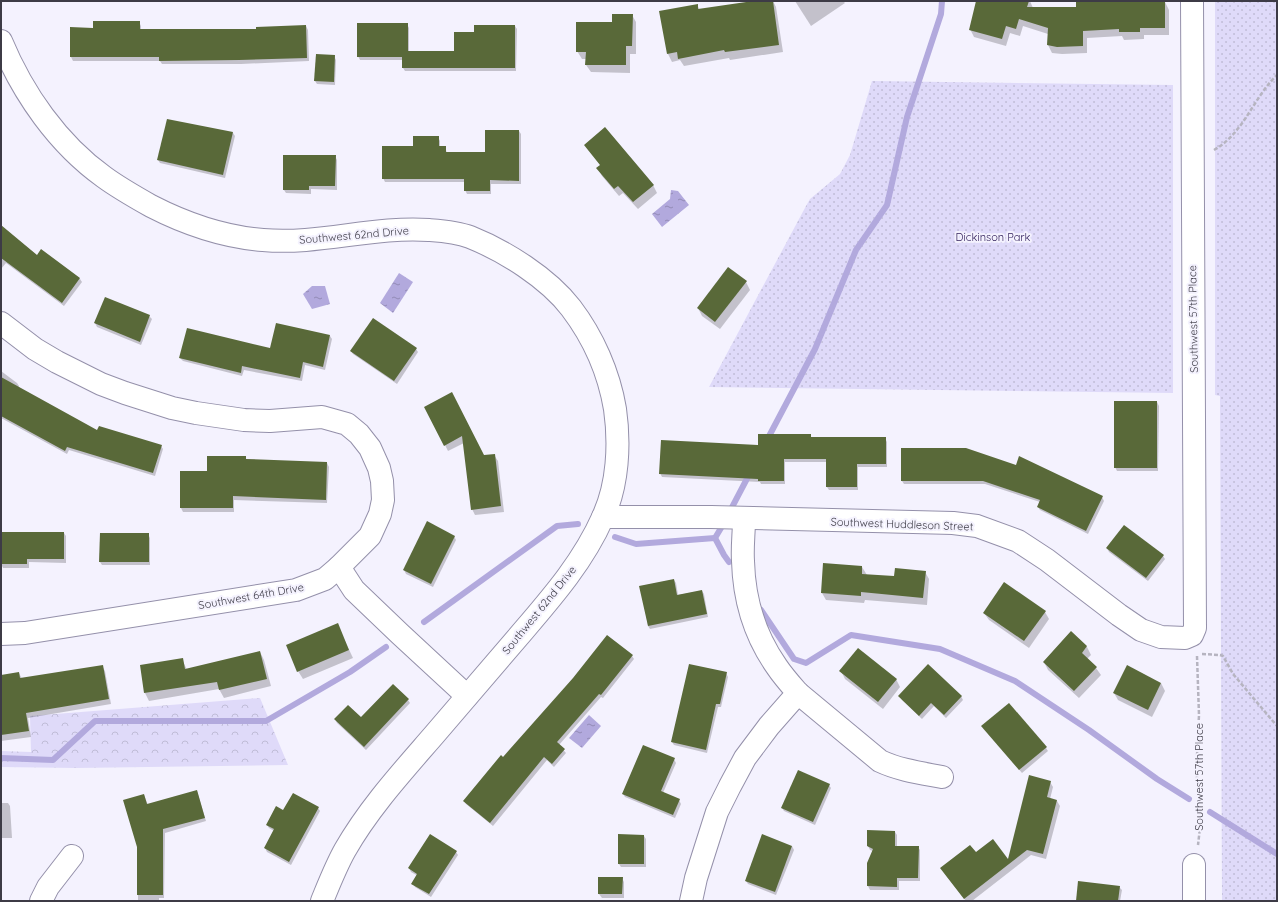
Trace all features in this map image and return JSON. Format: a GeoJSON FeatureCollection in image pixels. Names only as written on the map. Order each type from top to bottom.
{"type":"FeatureCollection","features":[{"type":"Feature","properties":{"kind":"street","name":"Southwest 57th Place"},"geometry":{"type":"LineString","coordinates":[[1192,1],[1194,644]]}},
{"type":"Feature","properties":{"kind":"street","name":"Southwest 62nd Drive"},"geometry":{"type":"LineString","coordinates":[[1,41],[27,92],[44,117],[67,145],[107,180],[142,201],[175,218],[222,233],[246,238],[266,240],[314,238],[390,230],[429,230],[467,236],[516,261],[535,274],[559,295],[574,313],[606,373],[617,422],[617,458],[612,492],[603,517],[587,548],[563,583],[410,762],[361,824],[334,871],[322,901]]}},
{"type":"Feature","properties":{"kind":"street","name":"Southwest 64th Drive"},"geometry":{"type":"LineString","coordinates":[[1,323],[34,349],[57,362],[119,391],[172,408],[244,420],[270,421],[322,417],[347,424],[360,434],[370,448],[379,468],[382,481],[380,514],[370,536],[325,579],[296,590],[25,633],[1,634]]}},
{"type":"Feature","properties":{"kind":"street","name":"Southwest Huddleson Street"},"geometry":{"type":"LineString","coordinates":[[603,517],[711,517],[953,523],[977,526],[1018,541],[1047,560],[1141,630],[1161,637],[1185,638],[1194,644]]}},
{"type":"Feature","properties":{"kind":"street"},"geometry":{"type":"LineString","coordinates":[[744,519],[743,561],[745,590],[754,626],[764,647],[777,668],[798,693],[880,761],[890,766],[942,777]]}},
{"type":"Feature","properties":{"kind":"street"},"geometry":{"type":"LineString","coordinates":[[339,567],[354,590],[467,696]]}},
{"type":"Feature","properties":{"kind":"street"},"geometry":{"type":"LineString","coordinates":[[691,901],[696,878],[717,812],[730,786],[745,758],[769,726],[798,693]]}},
{"type":"Feature","properties":{"kind":"street"},"geometry":{"type":"LineString","coordinates":[[42,901],[48,887],[72,856]]}},
{"type":"Feature","properties":{"kind":"street"},"geometry":{"type":"LineString","coordinates":[[1194,864],[1194,901]]}},
{"type":"Feature","properties":{"kind":"path"},"geometry":{"type":"LineString","coordinates":[[1192,156],[1204,154],[1214,150],[1234,135],[1265,89],[1277,75]]}},
{"type":"Feature","properties":{"kind":"path","name":"Southwest 57th Place"},"geometry":{"type":"LineString","coordinates":[[1194,644],[1198,672],[1199,715],[1197,786],[1201,819],[1199,844],[1194,864]]}},
{"type":"Feature","properties":{"kind":"path"},"geometry":{"type":"LineString","coordinates":[[1209,655],[1223,656],[1232,674],[1277,726]]}},
{"type":"Feature","properties":{"kind":"green space"},"geometry":{"type":"Polygon","coordinates":[[[1215,1],[1277,1],[1277,901],[1222,901],[1220,396],[1215,395],[1215,1]]]}},
{"type":"Feature","properties":{"kind":"green space","name":"Dickinson Park"},"geometry":{"type":"Polygon","coordinates":[[[872,81],[1173,85],[1173,393],[709,387],[810,199],[840,174],[850,155],[872,81]]]}},
{"type":"Feature","properties":{"kind":"green space"},"geometry":{"type":"Polygon","coordinates":[[[260,698],[288,765],[76,768],[1,767],[1,751],[31,752],[30,716],[260,698]]]}},
{"type":"Feature","properties":{"kind":"water"},"geometry":{"type":"Polygon","coordinates":[[[671,190],[678,191],[689,205],[662,227],[652,214],[670,199],[671,190]]]}},
{"type":"Feature","properties":{"kind":"water"},"geometry":{"type":"Polygon","coordinates":[[[399,273],[413,282],[393,313],[380,303],[399,273]]]}},
{"type":"Feature","properties":{"kind":"water"},"geometry":{"type":"Polygon","coordinates":[[[312,286],[325,286],[330,304],[312,309],[303,294],[312,286]]]}},
{"type":"Feature","properties":{"kind":"water"},"geometry":{"type":"Polygon","coordinates":[[[589,715],[601,726],[582,748],[569,738],[589,715]]]}},
{"type":"Feature","properties":{"kind":"building"},"geometry":{"type":"Polygon","coordinates":[[[753,1],[773,1],[779,45],[725,52],[724,50],[678,59],[677,52],[667,54],[659,11],[698,4],[698,9],[753,1]]]}},
{"type":"Feature","properties":{"kind":"building"},"geometry":{"type":"Polygon","coordinates":[[[976,1],[1029,1],[1027,7],[1076,7],[1076,1],[1165,1],[1165,28],[1140,28],[1140,32],[1119,32],[1119,29],[1083,31],[1083,46],[1057,47],[1047,45],[1048,28],[1019,19],[1016,29],[1006,26],[1002,39],[969,30],[976,1]]]}},
{"type":"Feature","properties":{"kind":"building"},"geometry":{"type":"Polygon","coordinates":[[[612,14],[633,14],[632,46],[626,46],[626,65],[585,65],[586,52],[576,52],[576,22],[612,22],[612,14]]]}},
{"type":"Feature","properties":{"kind":"building"},"geometry":{"type":"Polygon","coordinates":[[[93,21],[140,21],[140,29],[256,29],[256,27],[306,25],[307,58],[159,61],[159,57],[70,57],[70,27],[93,28],[93,21]]]}},
{"type":"Feature","properties":{"kind":"building"},"geometry":{"type":"Polygon","coordinates":[[[357,23],[408,23],[408,51],[454,51],[454,32],[474,32],[474,25],[515,25],[515,68],[402,68],[402,57],[357,57],[357,23]]]}},
{"type":"Feature","properties":{"kind":"building"},"geometry":{"type":"Polygon","coordinates":[[[316,54],[335,55],[334,82],[314,81],[316,54]]]}},
{"type":"Feature","properties":{"kind":"building"},"geometry":{"type":"Polygon","coordinates":[[[167,119],[233,132],[223,175],[157,160],[167,119]]]}},
{"type":"Feature","properties":{"kind":"building"},"geometry":{"type":"Polygon","coordinates":[[[605,127],[654,185],[633,202],[618,186],[614,189],[596,168],[600,165],[584,145],[605,127]]]}},
{"type":"Feature","properties":{"kind":"building"},"geometry":{"type":"Polygon","coordinates":[[[485,130],[519,130],[519,181],[490,180],[490,191],[464,191],[464,179],[382,179],[382,146],[413,146],[413,136],[439,136],[439,146],[446,146],[446,152],[485,152],[485,130]]]}},
{"type":"Feature","properties":{"kind":"building"},"geometry":{"type":"Polygon","coordinates":[[[283,155],[336,155],[335,186],[309,186],[309,190],[283,190],[283,155]]]}},
{"type":"Feature","properties":{"kind":"building"},"geometry":{"type":"Polygon","coordinates":[[[1,225],[37,255],[41,249],[80,278],[62,303],[1,258],[1,225]]]}},
{"type":"Feature","properties":{"kind":"building"},"geometry":{"type":"Polygon","coordinates":[[[728,267],[747,281],[715,322],[697,308],[728,267]]]}},
{"type":"Feature","properties":{"kind":"building"},"geometry":{"type":"Polygon","coordinates":[[[105,297],[150,315],[140,342],[94,323],[105,297]]]}},
{"type":"Feature","properties":{"kind":"building"},"geometry":{"type":"Polygon","coordinates":[[[373,318],[417,348],[394,381],[350,351],[373,318]]]}},
{"type":"Feature","properties":{"kind":"building"},"geometry":{"type":"Polygon","coordinates":[[[276,323],[330,335],[323,367],[303,362],[300,378],[242,366],[241,373],[179,358],[187,328],[270,348],[276,323]]]}},
{"type":"Feature","properties":{"kind":"building"},"geometry":{"type":"Polygon","coordinates":[[[1,377],[97,430],[99,426],[162,445],[153,473],[67,447],[65,451],[1,416],[1,377]]]}},
{"type":"Feature","properties":{"kind":"building"},"geometry":{"type":"Polygon","coordinates":[[[452,392],[484,455],[495,454],[501,506],[471,510],[462,436],[444,446],[424,407],[452,392]]]}},
{"type":"Feature","properties":{"kind":"building"},"geometry":{"type":"Polygon","coordinates":[[[1114,401],[1157,401],[1157,468],[1114,468],[1114,401]]]}},
{"type":"Feature","properties":{"kind":"building"},"geometry":{"type":"Polygon","coordinates":[[[758,434],[811,434],[811,437],[886,437],[886,464],[857,464],[857,487],[826,487],[826,459],[784,459],[784,481],[758,481],[758,479],[659,474],[661,440],[758,445],[758,434]]]}},
{"type":"Feature","properties":{"kind":"building"},"geometry":{"type":"Polygon","coordinates":[[[901,448],[966,448],[1016,465],[1019,456],[1103,496],[1086,531],[1037,507],[1040,500],[983,481],[901,481],[901,448]]]}},
{"type":"Feature","properties":{"kind":"building"},"geometry":{"type":"Polygon","coordinates":[[[207,456],[246,456],[246,459],[327,462],[326,500],[233,496],[233,508],[180,508],[180,471],[207,471],[207,456]]]}},
{"type":"Feature","properties":{"kind":"building"},"geometry":{"type":"Polygon","coordinates":[[[427,521],[455,536],[431,584],[403,570],[427,521]]]}},
{"type":"Feature","properties":{"kind":"building"},"geometry":{"type":"Polygon","coordinates":[[[1124,525],[1164,555],[1146,578],[1106,548],[1124,525]]]}},
{"type":"Feature","properties":{"kind":"building"},"geometry":{"type":"Polygon","coordinates":[[[1,532],[64,532],[64,559],[27,559],[27,564],[1,564],[1,532]]]}},
{"type":"Feature","properties":{"kind":"building"},"geometry":{"type":"Polygon","coordinates":[[[100,533],[149,533],[149,562],[99,562],[100,533]]]}},
{"type":"Feature","properties":{"kind":"building"},"geometry":{"type":"Polygon","coordinates":[[[823,563],[862,566],[862,574],[894,576],[895,568],[926,571],[923,598],[861,592],[861,596],[821,593],[823,563]]]}},
{"type":"Feature","properties":{"kind":"building"},"geometry":{"type":"Polygon","coordinates":[[[674,579],[677,595],[702,590],[707,614],[648,626],[639,586],[674,579]]]}},
{"type":"Feature","properties":{"kind":"building"},"geometry":{"type":"Polygon","coordinates":[[[1004,582],[1046,611],[1024,641],[983,613],[1004,582]]]}},
{"type":"Feature","properties":{"kind":"building"},"geometry":{"type":"Polygon","coordinates":[[[338,623],[349,650],[297,672],[286,645],[338,623]]]}},
{"type":"Feature","properties":{"kind":"building"},"geometry":{"type":"Polygon","coordinates":[[[1071,631],[1087,646],[1082,653],[1097,667],[1074,691],[1043,662],[1071,631]]]}},
{"type":"Feature","properties":{"kind":"building"},"geometry":{"type":"Polygon","coordinates":[[[607,635],[633,655],[601,695],[599,694],[557,742],[565,749],[552,764],[544,757],[490,823],[463,801],[501,755],[503,757],[573,678],[607,635]]]}},
{"type":"Feature","properties":{"kind":"building"},"geometry":{"type":"Polygon","coordinates":[[[858,648],[897,679],[878,702],[839,671],[858,648]]]}},
{"type":"Feature","properties":{"kind":"building"},"geometry":{"type":"Polygon","coordinates":[[[260,651],[267,679],[219,690],[217,682],[144,693],[140,665],[183,658],[185,669],[260,651]]]}},
{"type":"Feature","properties":{"kind":"building"},"geometry":{"type":"Polygon","coordinates":[[[689,664],[727,672],[720,704],[716,704],[706,750],[671,742],[689,664]]]}},
{"type":"Feature","properties":{"kind":"building"},"geometry":{"type":"Polygon","coordinates":[[[928,664],[962,696],[944,715],[931,703],[919,716],[898,696],[928,664]]]}},
{"type":"Feature","properties":{"kind":"building"},"geometry":{"type":"Polygon","coordinates":[[[103,665],[109,699],[26,713],[29,731],[1,735],[1,675],[19,672],[20,678],[103,665]]]}},
{"type":"Feature","properties":{"kind":"building"},"geometry":{"type":"Polygon","coordinates":[[[1127,665],[1161,683],[1148,710],[1113,693],[1127,665]]]}},
{"type":"Feature","properties":{"kind":"building"},"geometry":{"type":"Polygon","coordinates":[[[393,684],[409,699],[364,747],[334,719],[348,705],[361,717],[393,684]]]}},
{"type":"Feature","properties":{"kind":"building"},"geometry":{"type":"Polygon","coordinates":[[[1009,703],[1047,747],[1019,770],[981,726],[1009,703]]]}},
{"type":"Feature","properties":{"kind":"building"},"geometry":{"type":"Polygon","coordinates":[[[643,745],[675,758],[661,791],[680,799],[673,815],[622,794],[643,745]]]}},
{"type":"Feature","properties":{"kind":"building"},"geometry":{"type":"Polygon","coordinates":[[[798,770],[830,784],[813,822],[781,808],[798,770]]]}},
{"type":"Feature","properties":{"kind":"building"},"geometry":{"type":"Polygon","coordinates":[[[1029,775],[1051,781],[1047,797],[1057,800],[1043,854],[1027,850],[964,899],[940,868],[970,845],[976,852],[993,839],[1008,859],[1029,775]]]}},
{"type":"Feature","properties":{"kind":"building"},"geometry":{"type":"Polygon","coordinates":[[[197,790],[205,818],[163,829],[163,895],[137,895],[137,847],[123,800],[144,794],[147,804],[197,790]]]}},
{"type":"Feature","properties":{"kind":"building"},"geometry":{"type":"Polygon","coordinates":[[[293,793],[319,807],[289,862],[264,848],[274,829],[266,825],[276,806],[283,810],[293,793]]]}},
{"type":"Feature","properties":{"kind":"building"},"geometry":{"type":"Polygon","coordinates":[[[867,830],[895,831],[895,846],[919,846],[918,878],[897,878],[897,887],[867,886],[867,863],[873,849],[867,846],[867,830]]]}},
{"type":"Feature","properties":{"kind":"building"},"geometry":{"type":"Polygon","coordinates":[[[430,834],[457,851],[429,894],[411,884],[417,874],[408,868],[430,834]]]}},
{"type":"Feature","properties":{"kind":"building"},"geometry":{"type":"Polygon","coordinates":[[[618,834],[644,835],[644,864],[618,864],[618,834]]]}},
{"type":"Feature","properties":{"kind":"building"},"geometry":{"type":"Polygon","coordinates":[[[762,834],[792,846],[775,892],[745,881],[762,834]]]}},
{"type":"Feature","properties":{"kind":"building"},"geometry":{"type":"Polygon","coordinates":[[[598,877],[623,877],[622,894],[598,894],[598,877]]]}},
{"type":"Feature","properties":{"kind":"building"},"geometry":{"type":"Polygon","coordinates":[[[1078,881],[1120,886],[1118,901],[1076,901],[1078,881]]]}},
{"type":"Feature","properties":{"kind":"waterway"},"geometry":{"type":"LineString","coordinates":[[767,440],[815,349],[856,250],[887,205],[907,117],[941,14],[942,1]]}},
{"type":"Feature","properties":{"kind":"waterway"},"geometry":{"type":"LineString","coordinates":[[729,513],[751,471]]}},
{"type":"Feature","properties":{"kind":"waterway"},"geometry":{"type":"LineString","coordinates":[[715,538],[724,523]]}},
{"type":"Feature","properties":{"kind":"waterway"},"geometry":{"type":"LineString","coordinates":[[424,622],[557,526],[578,524]]}},
{"type":"Feature","properties":{"kind":"waterway"},"geometry":{"type":"LineString","coordinates":[[615,537],[636,544],[715,538]]}},
{"type":"Feature","properties":{"kind":"waterway"},"geometry":{"type":"LineString","coordinates":[[715,538],[729,562]]}},
{"type":"Feature","properties":{"kind":"waterway"},"geometry":{"type":"LineString","coordinates":[[761,610],[794,659],[806,663],[851,635],[940,649],[1015,681],[1089,730],[1157,779],[1189,799]]}},
{"type":"Feature","properties":{"kind":"waterway"},"geometry":{"type":"LineString","coordinates":[[1,758],[53,760],[95,721],[266,721],[350,672],[386,647]]}},
{"type":"Feature","properties":{"kind":"waterway"},"geometry":{"type":"LineString","coordinates":[[1210,812],[1277,854]]}}]}
